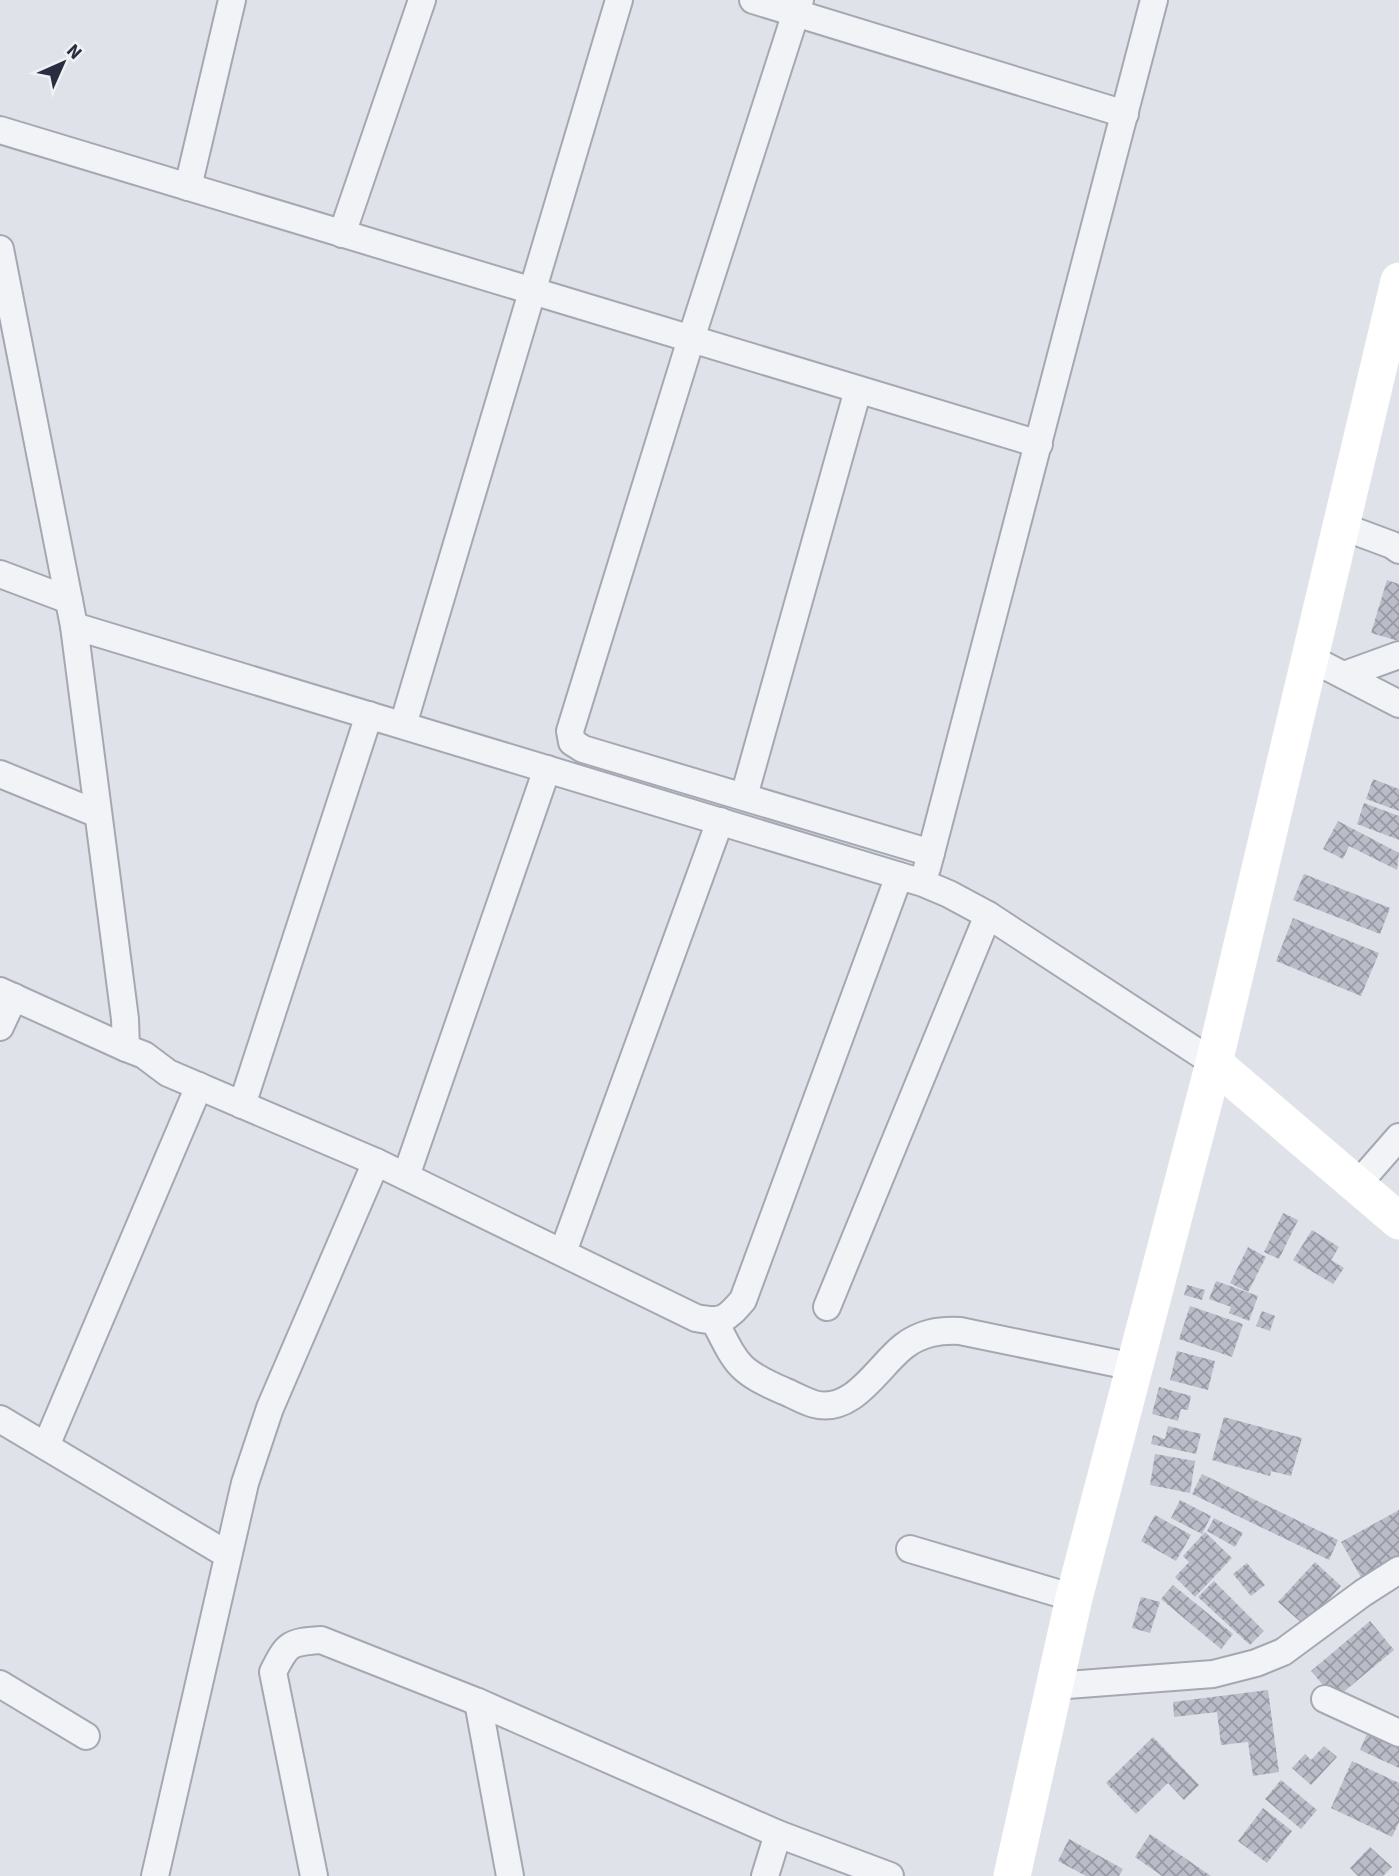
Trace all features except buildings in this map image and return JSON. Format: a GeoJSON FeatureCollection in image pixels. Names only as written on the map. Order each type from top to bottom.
{"type":"FeatureCollection","features":[{"type":"Feature","properties":{"kind":"street"},"geometry":{"type":"LineString","coordinates":[[188,187],[232,0]]}},
{"type":"Feature","properties":{"kind":"street"},"geometry":{"type":"LineString","coordinates":[[342,234],[422,0]]}},
{"type":"Feature","properties":{"kind":"street"},"geometry":{"type":"LineString","coordinates":[[403,725],[619,0]]}},
{"type":"Feature","properties":{"kind":"street"},"geometry":{"type":"LineString","coordinates":[[753,0],[798,7],[1125,114]]}},
{"type":"Feature","properties":{"kind":"street"},"geometry":{"type":"LineString","coordinates":[[0,1027],[7,994],[144,1055],[168,1073],[376,1162],[696,1318],[715,1322],[730,1316],[743,1300],[911,879],[931,853],[1154,0]]}},
{"type":"Feature","properties":{"kind":"street"},"geometry":{"type":"LineString","coordinates":[[798,7],[691,339],[570,731],[572,742],[583,749],[931,853]]}},
{"type":"Feature","properties":{"kind":"street"},"geometry":{"type":"LineString","coordinates":[[0,130],[1039,444]]}},
{"type":"Feature","properties":{"kind":"street"},"geometry":{"type":"LineString","coordinates":[[0,249],[72,613],[127,1048]]}},
{"type":"Feature","properties":{"kind":"street"},"geometry":{"type":"LineString","coordinates":[[1012,1876],[1074,1598],[1214,1063],[1399,281]]}},
{"type":"Feature","properties":{"kind":"street"},"geometry":{"type":"LineString","coordinates":[[744,796],[858,390]]}},
{"type":"Feature","properties":{"kind":"street"},"geometry":{"type":"LineString","coordinates":[[1341,526],[1399,550]]}},
{"type":"Feature","properties":{"kind":"street"},"geometry":{"type":"LineString","coordinates":[[0,574],[72,613],[369,715],[911,879],[949,894],[988,915],[1214,1063],[1399,1221]]}},
{"type":"Feature","properties":{"kind":"street"},"geometry":{"type":"LineString","coordinates":[[1344,676],[1399,655]]}},
{"type":"Feature","properties":{"kind":"street"},"geometry":{"type":"LineString","coordinates":[[1310,658],[1399,704]]}},
{"type":"Feature","properties":{"kind":"street"},"geometry":{"type":"LineString","coordinates":[[242,1105],[369,715]]}},
{"type":"Feature","properties":{"kind":"street"},"geometry":{"type":"LineString","coordinates":[[406,1177],[547,769]]}},
{"type":"Feature","properties":{"kind":"street"},"geometry":{"type":"LineString","coordinates":[[0,774],[99,814]]}},
{"type":"Feature","properties":{"kind":"street"},"geometry":{"type":"LineString","coordinates":[[563,1252],[720,821]]}},
{"type":"Feature","properties":{"kind":"street"},"geometry":{"type":"LineString","coordinates":[[827,1307],[988,915]]}},
{"type":"Feature","properties":{"kind":"street"},"geometry":{"type":"LineString","coordinates":[[46,1446],[199,1086]]}},
{"type":"Feature","properties":{"kind":"street"},"geometry":{"type":"LineString","coordinates":[[1357,1185],[1399,1137]]}},
{"type":"Feature","properties":{"kind":"street"},"geometry":{"type":"LineString","coordinates":[[155,1876],[245,1483],[270,1408],[376,1162]]}},
{"type":"Feature","properties":{"kind":"street"},"geometry":{"type":"LineString","coordinates":[[715,1322],[735,1360],[747,1372],[815,1405],[835,1404],[850,1398],[905,1346],[921,1336],[939,1330],[960,1331],[1134,1367]]}},
{"type":"Feature","properties":{"kind":"street"},"geometry":{"type":"LineString","coordinates":[[0,1419],[228,1555]]}},
{"type":"Feature","properties":{"kind":"street"},"geometry":{"type":"LineString","coordinates":[[910,1549],[1074,1598]]}},
{"type":"Feature","properties":{"kind":"street"},"geometry":{"type":"LineString","coordinates":[[1054,1686],[1213,1674],[1247,1666],[1283,1652],[1399,1570]]}},
{"type":"Feature","properties":{"kind":"street"},"geometry":{"type":"LineString","coordinates":[[314,1876],[273,1672],[284,1651],[298,1641],[321,1640],[478,1702],[778,1833],[890,1876]]}},
{"type":"Feature","properties":{"kind":"street"},"geometry":{"type":"LineString","coordinates":[[0,1684],[86,1736]]}},
{"type":"Feature","properties":{"kind":"street"},"geometry":{"type":"LineString","coordinates":[[1325,1699],[1399,1733]]}},
{"type":"Feature","properties":{"kind":"street"},"geometry":{"type":"LineString","coordinates":[[478,1702],[510,1876]]}},
{"type":"Feature","properties":{"kind":"street"},"geometry":{"type":"LineString","coordinates":[[765,1876],[778,1833]]}}]}
